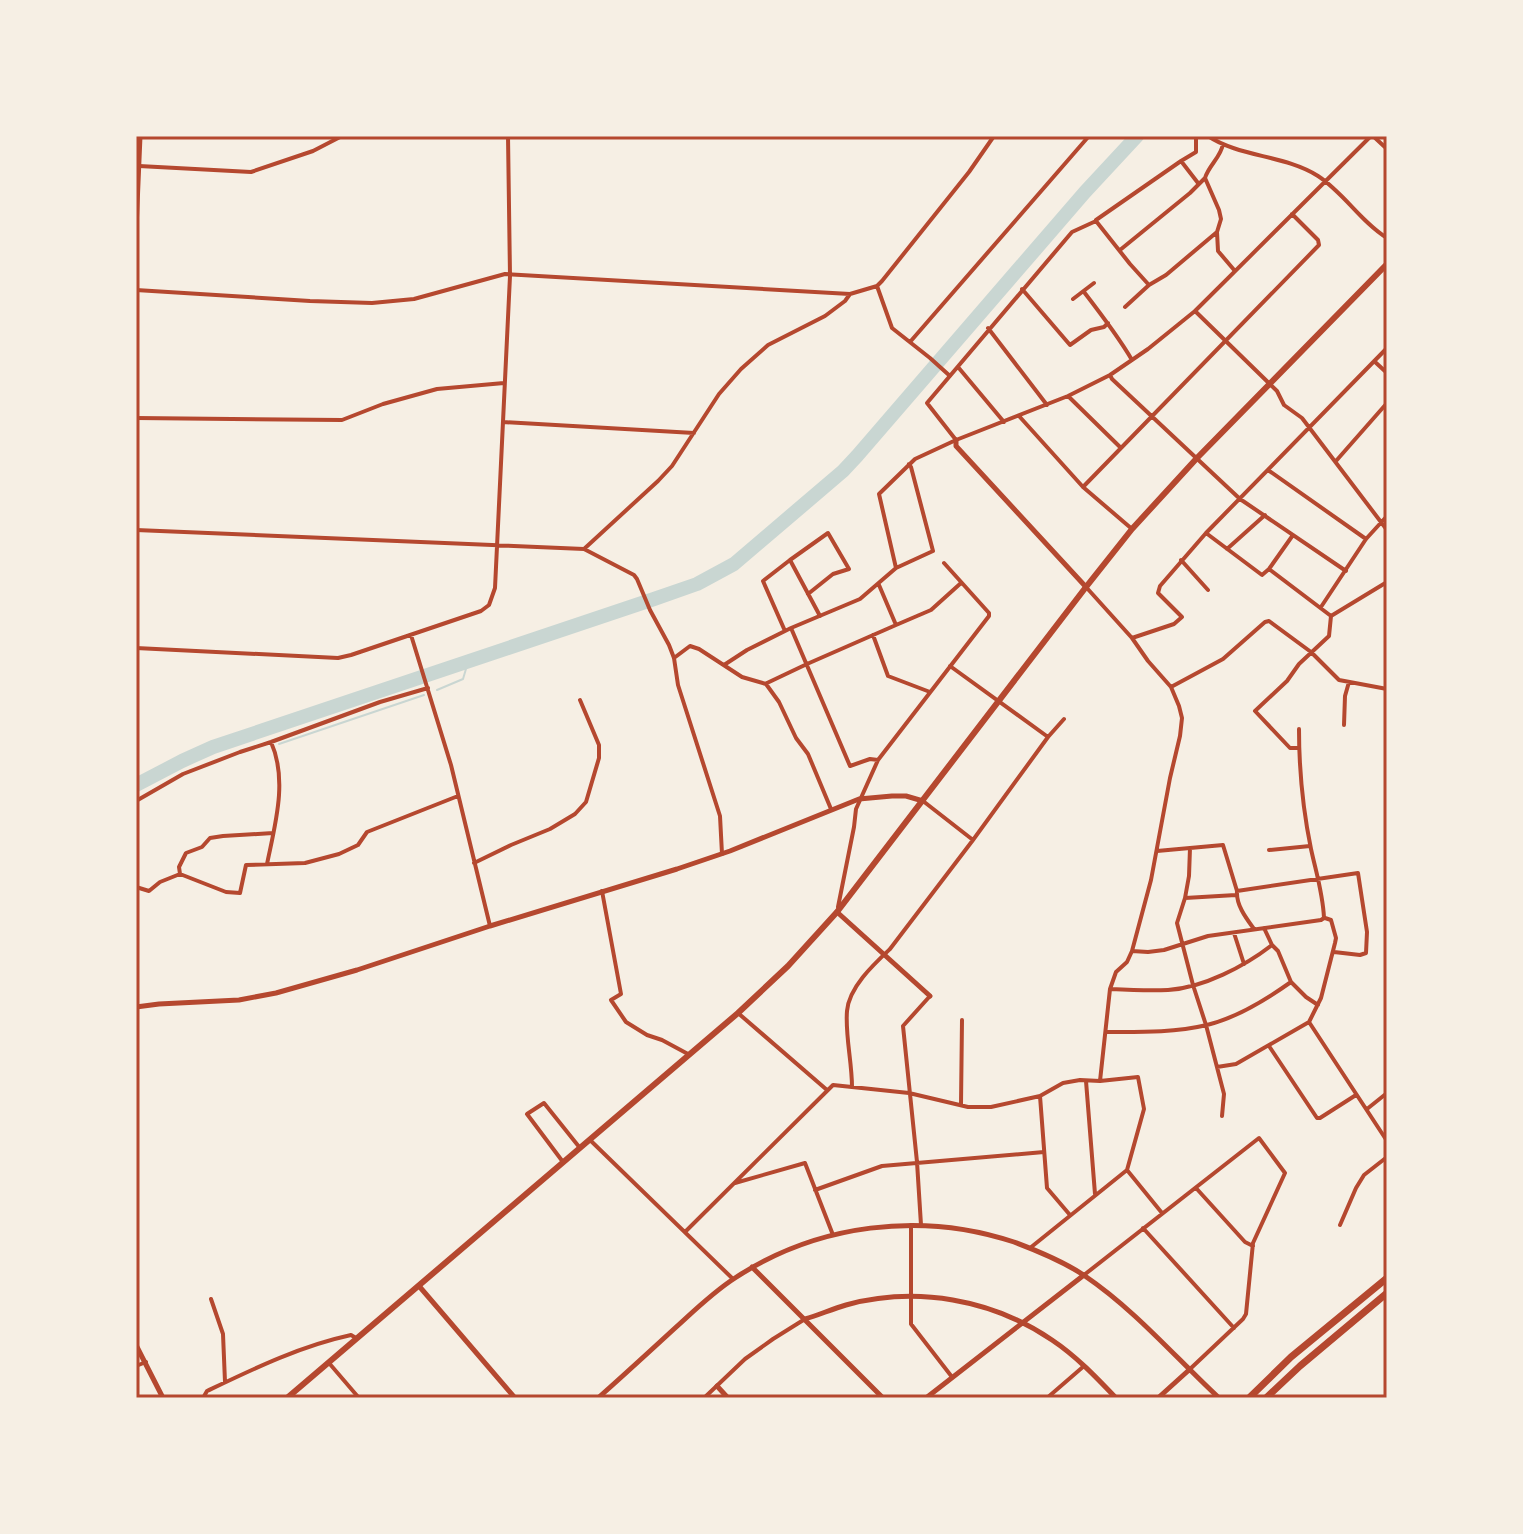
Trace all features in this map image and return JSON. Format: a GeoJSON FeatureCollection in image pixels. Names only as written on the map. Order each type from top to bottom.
{"type":"FeatureCollection","features":[{"type":"Feature","properties":{"kind":"main road"},"geometry":{"type":"LineString","coordinates":[[287,1398],[738,1013],[788,966],[837,912],[1132,529],[1387,264]]}},
{"type":"Feature","properties":{"kind":"main road"},"geometry":{"type":"LineString","coordinates":[[1249,1398],[1291,1357],[1387,1278]]}},
{"type":"Feature","properties":{"kind":"main road"},"geometry":{"type":"LineString","coordinates":[[1266,1398],[1387,1293]]}},
{"type":"Feature","properties":{"kind":"street"},"geometry":{"type":"LineString","coordinates":[[136,229],[140,136]]}},
{"type":"Feature","properties":{"kind":"street"},"geometry":{"type":"LineString","coordinates":[[139,166],[251,172],[313,151],[342,136]]}},
{"type":"Feature","properties":{"kind":"street"},"geometry":{"type":"LineString","coordinates":[[136,648],[338,658],[481,611],[489,605],[495,588],[498,544],[510,276],[508,136]]}},
{"type":"Feature","properties":{"kind":"street"},"geometry":{"type":"LineString","coordinates":[[136,290],[372,303],[414,299],[500,275],[850,294],[877,286],[969,172],[994,136]]}},
{"type":"Feature","properties":{"kind":"street"},"geometry":{"type":"LineString","coordinates":[[910,342],[1089,136]]}},
{"type":"Feature","properties":{"kind":"street"},"geometry":{"type":"LineString","coordinates":[[1100,1081],[1110,989],[1116,972],[1127,962],[1132,951],[1157,851],[1182,727],[1179,706],[1171,687],[1132,638],[956,446],[956,440],[927,403],[1072,232],[1094,222],[1196,152],[1196,137],[1205,136],[1312,173],[1387,238]]}},
{"type":"Feature","properties":{"kind":"street"},"geometry":{"type":"LineString","coordinates":[[896,568],[879,494],[909,464],[956,440],[1047,405],[1110,375],[1195,311],[1372,136],[1387,149]]}},
{"type":"Feature","properties":{"kind":"street"},"geometry":{"type":"LineString","coordinates":[[1120,250],[1205,178],[1222,152],[1223,144]]}},
{"type":"Feature","properties":{"kind":"street"},"geometry":{"type":"LineString","coordinates":[[1181,161],[1198,183]]}},
{"type":"Feature","properties":{"kind":"street"},"geometry":{"type":"LineString","coordinates":[[1205,178],[1221,219],[1217,232],[1218,251],[1235,271]]}},
{"type":"Feature","properties":{"kind":"street"},"geometry":{"type":"LineString","coordinates":[[1083,487],[1319,245],[1318,240],[1292,214]]}},
{"type":"Feature","properties":{"kind":"street"},"geometry":{"type":"LineString","coordinates":[[1094,222],[1149,285]]}},
{"type":"Feature","properties":{"kind":"street"},"geometry":{"type":"LineString","coordinates":[[1125,307],[1217,232]]}},
{"type":"Feature","properties":{"kind":"street"},"geometry":{"type":"LineString","coordinates":[[1073,299],[1094,283]]}},
{"type":"Feature","properties":{"kind":"street"},"geometry":{"type":"LineString","coordinates":[[877,286],[892,328],[950,376]]}},
{"type":"Feature","properties":{"kind":"street"},"geometry":{"type":"LineString","coordinates":[[1022,289],[1070,345],[1091,330],[1108,323]]}},
{"type":"Feature","properties":{"kind":"street"},"geometry":{"type":"LineString","coordinates":[[1084,292],[1132,360]]}},
{"type":"Feature","properties":{"kind":"street"},"geometry":{"type":"LineString","coordinates":[[584,549],[665,473],[719,394],[741,369],[768,345],[825,316],[850,294]]}},
{"type":"Feature","properties":{"kind":"street"},"geometry":{"type":"LineString","coordinates":[[1195,311],[1280,394],[1284,405],[1300,416],[1387,530]]}},
{"type":"Feature","properties":{"kind":"street"},"geometry":{"type":"LineString","coordinates":[[988,328],[1047,405]]}},
{"type":"Feature","properties":{"kind":"street"},"geometry":{"type":"LineString","coordinates":[[1132,638],[1174,624],[1182,617],[1158,593],[1160,586],[1206,533],[1387,348]]}},
{"type":"Feature","properties":{"kind":"street"},"geometry":{"type":"LineString","coordinates":[[1374,361],[1387,373]]}},
{"type":"Feature","properties":{"kind":"street"},"geometry":{"type":"LineString","coordinates":[[958,367],[1004,422]]}},
{"type":"Feature","properties":{"kind":"street"},"geometry":{"type":"LineString","coordinates":[[1110,375],[1240,499],[1346,571]]}},
{"type":"Feature","properties":{"kind":"street"},"geometry":{"type":"LineString","coordinates":[[136,418],[342,420],[383,404],[437,389],[504,383]]}},
{"type":"Feature","properties":{"kind":"street"},"geometry":{"type":"LineString","coordinates":[[1068,396],[1121,448]]}},
{"type":"Feature","properties":{"kind":"street"},"geometry":{"type":"LineString","coordinates":[[1336,461],[1387,403]]}},
{"type":"Feature","properties":{"kind":"street"},"geometry":{"type":"LineString","coordinates":[[1019,416],[1083,487],[1132,529]]}},
{"type":"Feature","properties":{"kind":"street"},"geometry":{"type":"LineString","coordinates":[[503,422],[694,433]]}},
{"type":"Feature","properties":{"kind":"street"},"geometry":{"type":"LineString","coordinates":[[724,665],[791,628],[860,599],[896,568],[933,551],[909,464]]}},
{"type":"Feature","properties":{"kind":"street"},"geometry":{"type":"LineString","coordinates":[[1268,470],[1366,539]]}},
{"type":"Feature","properties":{"kind":"street"},"geometry":{"type":"LineString","coordinates":[[1227,549],[1265,515]]}},
{"type":"Feature","properties":{"kind":"street"},"geometry":{"type":"LineString","coordinates":[[1321,607],[1366,539],[1387,516]]}},
{"type":"Feature","properties":{"kind":"street"},"geometry":{"type":"LineString","coordinates":[[136,530],[584,549],[634,575],[674,658],[678,685],[720,816],[722,854]]}},
{"type":"Feature","properties":{"kind":"street"},"geometry":{"type":"LineString","coordinates":[[785,631],[763,581],[828,533],[849,569],[833,574],[808,594]]}},
{"type":"Feature","properties":{"kind":"street"},"geometry":{"type":"LineString","coordinates":[[1206,533],[1262,575],[1293,535]]}},
{"type":"Feature","properties":{"kind":"street"},"geometry":{"type":"LineString","coordinates":[[790,560],[820,616]]}},
{"type":"Feature","properties":{"kind":"street"},"geometry":{"type":"LineString","coordinates":[[1181,560],[1208,590]]}},
{"type":"Feature","properties":{"kind":"street"},"geometry":{"type":"LineString","coordinates":[[921,1225],[903,1026],[930,996],[837,912],[859,799],[878,760],[989,616],[944,563]]}},
{"type":"Feature","properties":{"kind":"street"},"geometry":{"type":"LineString","coordinates":[[1269,569],[1331,616]]}},
{"type":"Feature","properties":{"kind":"street"},"geometry":{"type":"LineString","coordinates":[[1331,616],[1387,582]]}},
{"type":"Feature","properties":{"kind":"street"},"geometry":{"type":"LineString","coordinates":[[766,684],[931,610],[961,583]]}},
{"type":"Feature","properties":{"kind":"street"},"geometry":{"type":"LineString","coordinates":[[879,584],[896,625]]}},
{"type":"Feature","properties":{"kind":"street"},"geometry":{"type":"LineString","coordinates":[[1299,748],[1290,748],[1255,711],[1329,636],[1331,616]]}},
{"type":"Feature","properties":{"kind":"street"},"geometry":{"type":"LineString","coordinates":[[1171,687],[1223,659],[1269,621],[1311,652],[1339,680],[1387,689]]}},
{"type":"Feature","properties":{"kind":"street"},"geometry":{"type":"LineString","coordinates":[[791,628],[850,766],[870,759],[878,760]]}},
{"type":"Feature","properties":{"kind":"street"},"geometry":{"type":"LineString","coordinates":[[411,635],[451,765],[490,926]]}},
{"type":"Feature","properties":{"kind":"street"},"geometry":{"type":"LineString","coordinates":[[873,635],[888,676],[930,692]]}},
{"type":"Feature","properties":{"kind":"street"},"geometry":{"type":"LineString","coordinates":[[674,658],[690,646],[742,677],[766,684],[808,754],[831,809]]}},
{"type":"Feature","properties":{"kind":"street"},"geometry":{"type":"LineString","coordinates":[[950,666],[1048,737]]}},
{"type":"Feature","properties":{"kind":"street"},"geometry":{"type":"LineString","coordinates":[[1344,725],[1349,682]]}},
{"type":"Feature","properties":{"kind":"street"},"geometry":{"type":"LineString","coordinates":[[136,801],[183,774],[428,686]]}},
{"type":"Feature","properties":{"kind":"street"},"geometry":{"type":"LineString","coordinates":[[474,863],[550,829],[575,814],[586,802],[599,758],[599,745],[580,700]]}},
{"type":"Feature","properties":{"kind":"street"},"geometry":{"type":"LineString","coordinates":[[852,1088],[848,1006],[855,990],[1064,719]]}},
{"type":"Feature","properties":{"kind":"street"},"geometry":{"type":"LineString","coordinates":[[1299,729],[1310,846],[1324,918]]}},
{"type":"Feature","properties":{"kind":"street"},"geometry":{"type":"LineString","coordinates":[[267,864],[281,794],[276,754],[271,742]]}},
{"type":"Feature","properties":{"kind":"street"},"geometry":{"type":"LineString","coordinates":[[136,887],[149,891],[160,882],[180,874],[226,892],[240,893],[246,865],[305,863],[350,850],[367,832],[458,796]]}},
{"type":"Feature","properties":{"kind":"street"},"geometry":{"type":"LineString","coordinates":[[136,1007],[239,1000],[357,970],[722,854],[859,799],[906,796],[923,801],[973,840]]}},
{"type":"Feature","properties":{"kind":"street"},"geometry":{"type":"LineString","coordinates":[[180,874],[179,867],[186,853],[202,847],[210,838],[273,833]]}},
{"type":"Feature","properties":{"kind":"street"},"geometry":{"type":"LineString","coordinates":[[1157,851],[1223,845],[1240,908],[1254,929]]}},
{"type":"Feature","properties":{"kind":"street"},"geometry":{"type":"LineString","coordinates":[[1269,850],[1310,846]]}},
{"type":"Feature","properties":{"kind":"street"},"geometry":{"type":"LineString","coordinates":[[1190,848],[1189,876],[1177,923],[1224,1094],[1222,1116]]}},
{"type":"Feature","properties":{"kind":"street"},"geometry":{"type":"LineString","coordinates":[[1185,898],[1237,893],[1355,872],[1360,876],[1367,932],[1366,953],[1334,952]]}},
{"type":"Feature","properties":{"kind":"street"},"geometry":{"type":"LineString","coordinates":[[602,891],[621,994],[611,1000],[626,1022],[689,1055]]}},
{"type":"Feature","properties":{"kind":"street"},"geometry":{"type":"LineString","coordinates":[[1132,951],[1157,951],[1208,936],[1324,918],[1331,920],[1335,935],[1334,952],[1318,1005],[1309,1022],[1236,1064],[1217,1067]]}},
{"type":"Feature","properties":{"kind":"street"},"geometry":{"type":"LineString","coordinates":[[1264,928],[1291,982],[1318,1005]]}},
{"type":"Feature","properties":{"kind":"street"},"geometry":{"type":"LineString","coordinates":[[1234,933],[1244,964]]}},
{"type":"Feature","properties":{"kind":"street"},"geometry":{"type":"LineString","coordinates":[[1110,989],[1171,990],[1193,985],[1252,960],[1272,945]]}},
{"type":"Feature","properties":{"kind":"street"},"geometry":{"type":"LineString","coordinates":[[1106,1032],[1164,1032],[1206,1025],[1243,1010],[1291,982]]}},
{"type":"Feature","properties":{"kind":"street"},"geometry":{"type":"LineString","coordinates":[[738,1013],[827,1090]]}},
{"type":"Feature","properties":{"kind":"street"},"geometry":{"type":"LineString","coordinates":[[961,1104],[962,1020]]}},
{"type":"Feature","properties":{"kind":"street"},"geometry":{"type":"LineString","coordinates":[[1309,1022],[1387,1141]]}},
{"type":"Feature","properties":{"kind":"street"},"geometry":{"type":"LineString","coordinates":[[1269,1046],[1317,1118],[1356,1095]]}},
{"type":"Feature","properties":{"kind":"street"},"geometry":{"type":"LineString","coordinates":[[685,1232],[833,1085],[909,1093],[968,1107],[991,1107],[1040,1096],[1063,1083],[1138,1077],[1144,1109],[1127,1170],[1030,1248]]}},
{"type":"Feature","properties":{"kind":"street"},"geometry":{"type":"LineString","coordinates":[[1086,1081],[1095,1195]]}},
{"type":"Feature","properties":{"kind":"street"},"geometry":{"type":"LineString","coordinates":[[1366,1109],[1387,1093]]}},
{"type":"Feature","properties":{"kind":"street"},"geometry":{"type":"LineString","coordinates":[[1040,1096],[1047,1188],[1070,1215]]}},
{"type":"Feature","properties":{"kind":"street"},"geometry":{"type":"LineString","coordinates":[[563,1162],[527,1114],[544,1103],[580,1148]]}},
{"type":"Feature","properties":{"kind":"street"},"geometry":{"type":"LineString","coordinates":[[926,1398],[1259,1138],[1285,1173],[1253,1246],[1246,1314],[1158,1398]]}},
{"type":"Feature","properties":{"kind":"street"},"geometry":{"type":"LineString","coordinates":[[590,1140],[733,1279]]}},
{"type":"Feature","properties":{"kind":"street"},"geometry":{"type":"LineString","coordinates":[[815,1190],[882,1166],[1044,1152]]}},
{"type":"Feature","properties":{"kind":"street"},"geometry":{"type":"LineString","coordinates":[[1340,1225],[1364,1175],[1387,1157]]}},
{"type":"Feature","properties":{"kind":"street"},"geometry":{"type":"LineString","coordinates":[[734,1183],[805,1163],[833,1235]]}},
{"type":"Feature","properties":{"kind":"street"},"geometry":{"type":"LineString","coordinates":[[1127,1170],[1162,1213]]}},
{"type":"Feature","properties":{"kind":"street"},"geometry":{"type":"LineString","coordinates":[[1196,1187],[1245,1242],[1253,1246]]}},
{"type":"Feature","properties":{"kind":"street"},"geometry":{"type":"LineString","coordinates":[[911,1225],[911,1324],[952,1377]]}},
{"type":"Feature","properties":{"kind":"street"},"geometry":{"type":"LineString","coordinates":[[598,1398],[709,1297],[752,1267],[787,1250],[833,1235],[868,1228],[911,1225],[996,1236],[1055,1259],[1084,1275],[1130,1312],[1219,1398]]}},
{"type":"Feature","properties":{"kind":"street"},"geometry":{"type":"LineString","coordinates":[[1143,1228],[1234,1328]]}},
{"type":"Feature","properties":{"kind":"street"},"geometry":{"type":"LineString","coordinates":[[752,1267],[883,1398]]}},
{"type":"Feature","properties":{"kind":"street"},"geometry":{"type":"LineString","coordinates":[[419,1286],[515,1398]]}},
{"type":"Feature","properties":{"kind":"street"},"geometry":{"type":"LineString","coordinates":[[704,1398],[760,1348],[805,1319],[846,1305],[911,1296],[981,1305],[1023,1323],[1051,1339],[1116,1398]]}},
{"type":"Feature","properties":{"kind":"street"},"geometry":{"type":"LineString","coordinates":[[211,1299],[223,1334],[225,1382]]}},
{"type":"Feature","properties":{"kind":"street"},"geometry":{"type":"LineString","coordinates":[[203,1398],[207,1391],[277,1359],[333,1339],[351,1335],[356,1338]]}},
{"type":"Feature","properties":{"kind":"street"},"geometry":{"type":"LineString","coordinates":[[136,1345],[163,1398]]}},
{"type":"Feature","properties":{"kind":"street"},"geometry":{"type":"LineString","coordinates":[[136,1366],[146,1362]]}},
{"type":"Feature","properties":{"kind":"street"},"geometry":{"type":"LineString","coordinates":[[328,1362],[359,1398]]}},
{"type":"Feature","properties":{"kind":"street"},"geometry":{"type":"LineString","coordinates":[[1047,1398],[1084,1366]]}},
{"type":"Feature","properties":{"kind":"street"},"geometry":{"type":"LineString","coordinates":[[717,1386],[728,1398]]}},
{"type":"Feature","properties":{"kind":"waterway"},"geometry":{"type":"LineString","coordinates":[[136,785],[213,747],[697,584],[734,564],[843,471],[1137,136]]}},
{"type":"Feature","properties":{"kind":"waterway"},"geometry":{"type":"LineString","coordinates":[[437,690],[463,679],[468,662]]}},
{"type":"Feature","properties":{"kind":"waterway"},"geometry":{"type":"LineString","coordinates":[[279,744],[424,695]]}}]}
